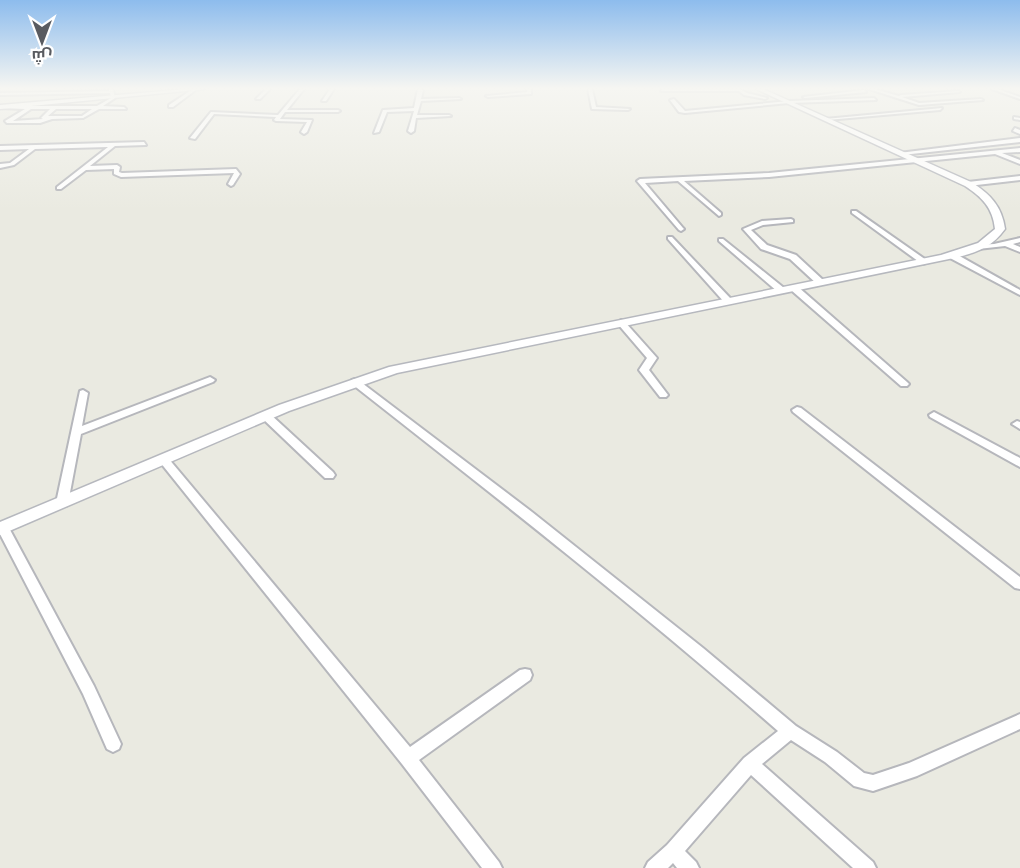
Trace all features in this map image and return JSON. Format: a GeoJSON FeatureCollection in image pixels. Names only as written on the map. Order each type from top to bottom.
{"type":"FeatureCollection","features":[{"type":"Feature","properties":{"kind":"main road"},"geometry":{"type":"LineString","coordinates":[[2,528],[266,416],[355,382],[429,361],[952,256],[978,248],[997,233],[1000,220],[992,202],[969,184],[850,130]]}},
{"type":"Feature","properties":{"kind":"street"},"geometry":{"type":"LineString","coordinates":[[193,138],[200,130]]}},
{"type":"Feature","properties":{"kind":"street"},"geometry":{"type":"LineString","coordinates":[[902,153],[1020,140]]}},
{"type":"Feature","properties":{"kind":"street"},"geometry":{"type":"LineString","coordinates":[[0,148],[144,144]]}},
{"type":"Feature","properties":{"kind":"street"},"geometry":{"type":"LineString","coordinates":[[59,188],[113,145]]}},
{"type":"Feature","properties":{"kind":"street"},"geometry":{"type":"LineString","coordinates":[[0,166],[12,164],[33,147]]}},
{"type":"Feature","properties":{"kind":"street"},"geometry":{"type":"LineString","coordinates":[[681,229],[640,181],[759,176],[1020,150]]}},
{"type":"Feature","properties":{"kind":"street"},"geometry":{"type":"LineString","coordinates":[[995,153],[1020,162]]}},
{"type":"Feature","properties":{"kind":"street"},"geometry":{"type":"LineString","coordinates":[[84,168],[117,167],[116,173],[121,175],[236,171],[237,174],[231,184]]}},
{"type":"Feature","properties":{"kind":"street"},"geometry":{"type":"LineString","coordinates":[[969,184],[1020,178]]}},
{"type":"Feature","properties":{"kind":"street"},"geometry":{"type":"LineString","coordinates":[[680,180],[719,214]]}},
{"type":"Feature","properties":{"kind":"street"},"geometry":{"type":"LineString","coordinates":[[854,212],[925,262]]}},
{"type":"Feature","properties":{"kind":"street"},"geometry":{"type":"LineString","coordinates":[[791,221],[767,222],[746,229],[764,247],[793,257],[820,282]]}},
{"type":"Feature","properties":{"kind":"street"},"geometry":{"type":"LineString","coordinates":[[670,238],[728,301]]}},
{"type":"Feature","properties":{"kind":"street"},"geometry":{"type":"LineString","coordinates":[[721,240],[788,289],[904,384]]}},
{"type":"Feature","properties":{"kind":"street"},"geometry":{"type":"LineString","coordinates":[[978,248],[1020,240]]}},
{"type":"Feature","properties":{"kind":"street"},"geometry":{"type":"LineString","coordinates":[[1005,243],[1020,250]]}},
{"type":"Feature","properties":{"kind":"street"},"geometry":{"type":"LineString","coordinates":[[952,256],[1020,293]]}},
{"type":"Feature","properties":{"kind":"street"},"geometry":{"type":"LineString","coordinates":[[621,323],[651,358],[644,370],[663,396]]}},
{"type":"Feature","properties":{"kind":"street"},"geometry":{"type":"LineString","coordinates":[[75,432],[210,380]]}},
{"type":"Feature","properties":{"kind":"street"},"geometry":{"type":"LineString","coordinates":[[355,382],[528,515],[698,652],[789,731],[831,756],[860,780],[873,783],[911,770],[1020,721]]}},
{"type":"Feature","properties":{"kind":"street"},"geometry":{"type":"LineString","coordinates":[[62,503],[83,393]]}},
{"type":"Feature","properties":{"kind":"street"},"geometry":{"type":"LineString","coordinates":[[797,410],[1020,585]]}},
{"type":"Feature","properties":{"kind":"street"},"geometry":{"type":"LineString","coordinates":[[934,415],[1020,463]]}},
{"type":"Feature","properties":{"kind":"street"},"geometry":{"type":"LineString","coordinates":[[266,416],[329,475]]}},
{"type":"Feature","properties":{"kind":"street"},"geometry":{"type":"LineString","coordinates":[[164,460],[408,758],[493,868]]}},
{"type":"Feature","properties":{"kind":"street"},"geometry":{"type":"LineString","coordinates":[[2,528],[88,691],[113,744]]}},
{"type":"Feature","properties":{"kind":"street"},"geometry":{"type":"LineString","coordinates":[[408,758],[525,675]]}},
{"type":"Feature","properties":{"kind":"street"},"geometry":{"type":"LineString","coordinates":[[654,868],[673,851],[750,764],[789,731]]}},
{"type":"Feature","properties":{"kind":"street"},"geometry":{"type":"LineString","coordinates":[[750,764],[867,868]]}},
{"type":"Feature","properties":{"kind":"street"},"geometry":{"type":"LineString","coordinates":[[673,851],[690,868]]}}]}
